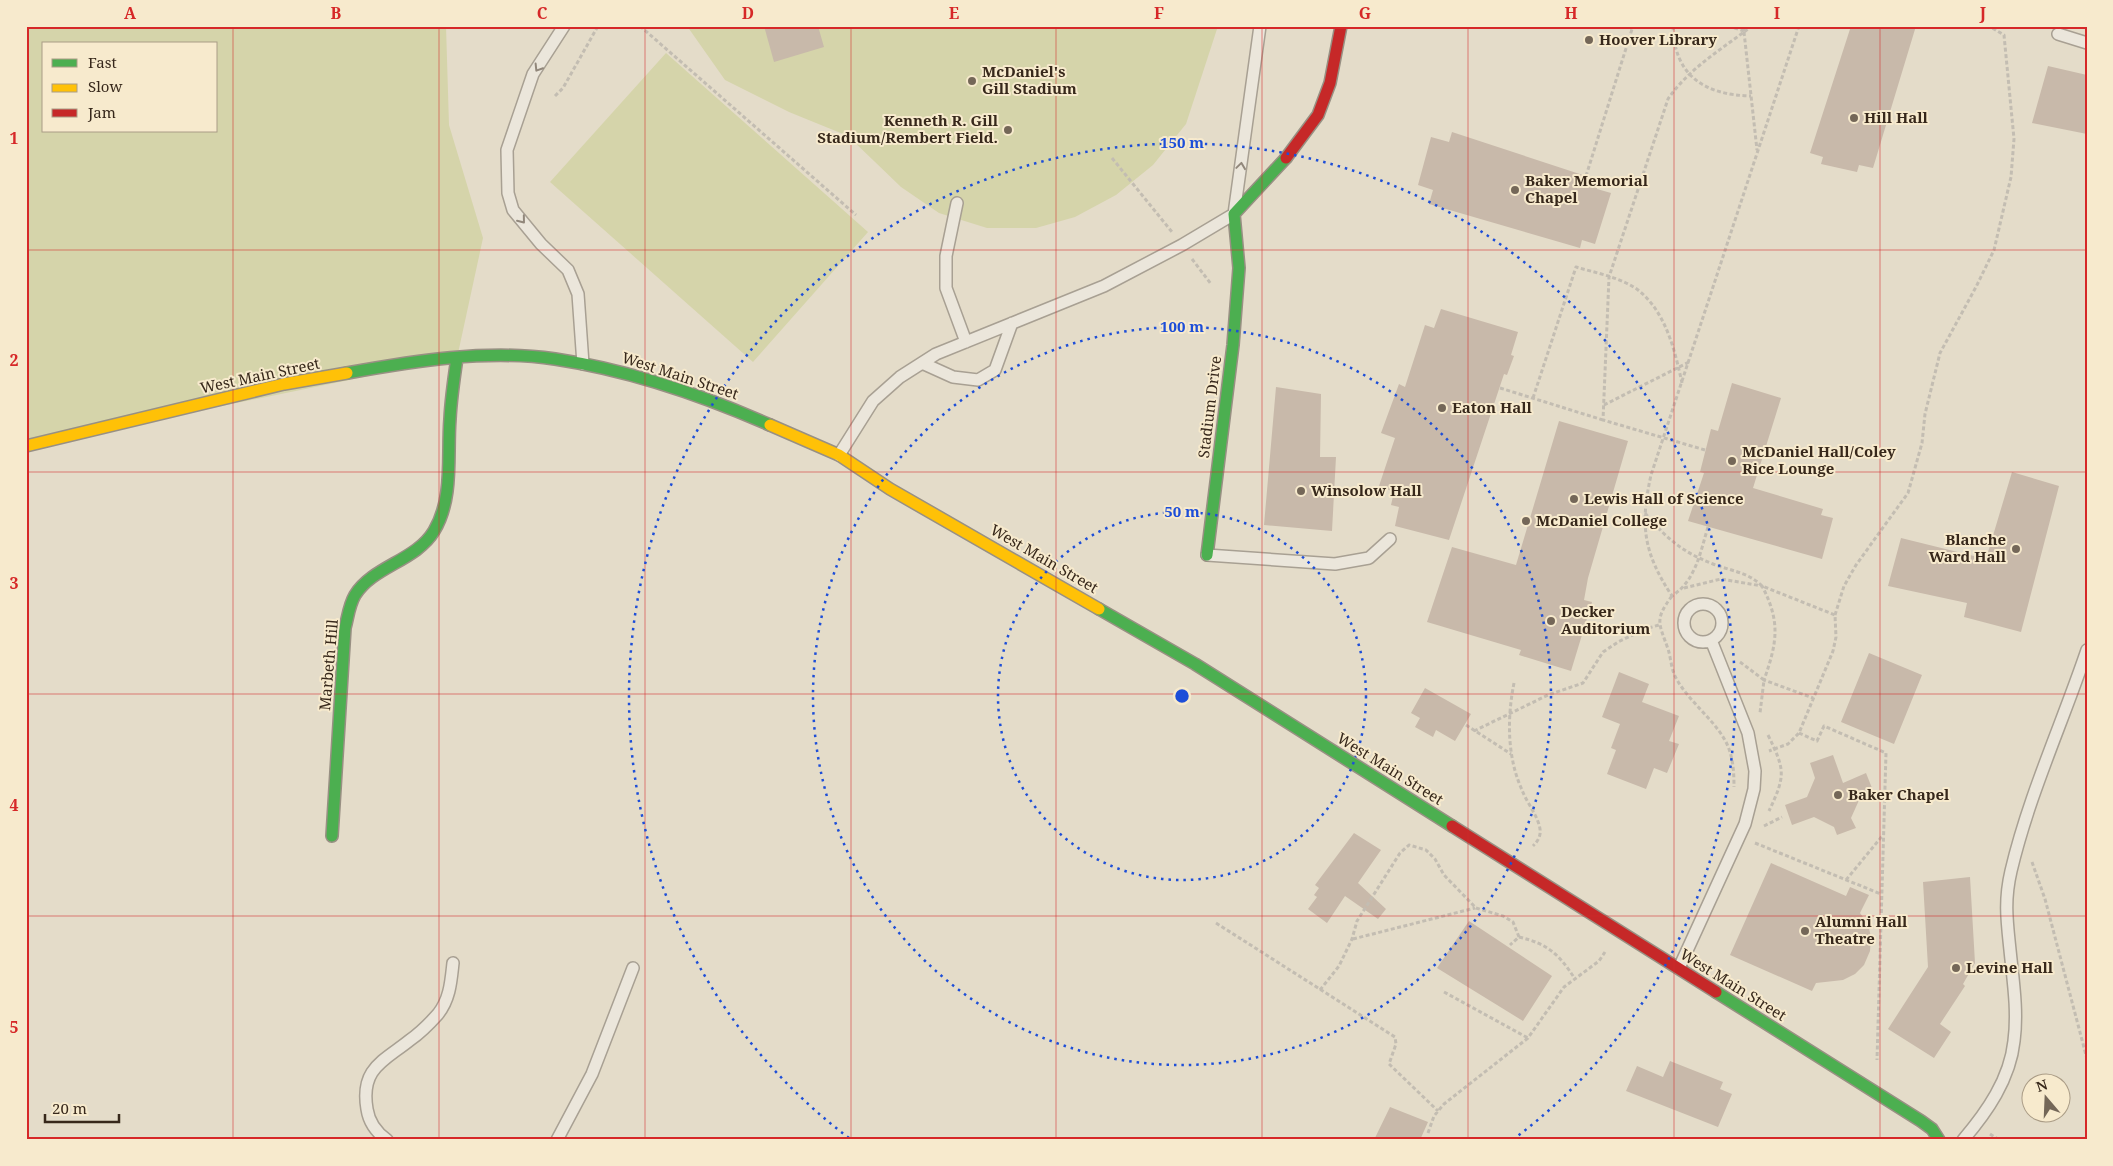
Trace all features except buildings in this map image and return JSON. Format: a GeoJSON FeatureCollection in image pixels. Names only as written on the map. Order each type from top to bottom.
{"type":"FeatureCollection","features":[{"type":"Feature","properties":{"kind":"street"},"geometry":{"type":"LineString","coordinates":[[1234,214],[1282,163],[1318,116],[1330,83],[1341,26]]}},
{"type":"Feature","properties":{"kind":"street","name":"Stadium Drive"},"geometry":{"type":"LineString","coordinates":[[1207,555],[1233,345],[1239,268],[1234,214]]}},
{"type":"Feature","properties":{"kind":"street","name":"West Main Street"},"geometry":{"type":"LineString","coordinates":[[26,446],[284,384],[397,364],[456,358],[502,356],[554,359],[608,369],[698,396],[752,416],[839,455],[890,489],[1195,664],[1921,1121],[1932,1129],[1939,1140]]}},
{"type":"Feature","properties":{"kind":"street","name":"Marbeth Hill"},"geometry":{"type":"LineString","coordinates":[[332,836],[345,628],[350,606],[357,592],[373,578],[421,547],[434,532],[440,519],[447,473],[456,358]]}},
{"type":"Feature","properties":{"kind":"lane"},"geometry":{"type":"LineString","coordinates":[[564,26],[533,74],[507,150],[508,193],[513,210],[541,244],[568,270],[578,294],[583,364]]}},
{"type":"Feature","properties":{"kind":"lane"},"geometry":{"type":"LineString","coordinates":[[839,455],[873,401],[900,377],[936,354],[1104,286],[1182,245],[1234,214],[1260,26]]}},
{"type":"Feature","properties":{"kind":"lane"},"geometry":{"type":"LineString","coordinates":[[2058,34],[2087,43]]}},
{"type":"Feature","properties":{"kind":"lane"},"geometry":{"type":"LineString","coordinates":[[957,203],[946,256],[946,288],[966,342]]}},
{"type":"Feature","properties":{"kind":"lane"},"geometry":{"type":"LineString","coordinates":[[922,363],[953,377],[978,380],[995,370],[1012,323]]}},
{"type":"Feature","properties":{"kind":"lane"},"geometry":{"type":"LineString","coordinates":[[1207,555],[1335,564],[1368,558],[1390,539]]}},
{"type":"Feature","properties":{"kind":"lane"},"geometry":{"type":"LineString","coordinates":[[1679,968],[1745,824],[1754,789],[1755,771],[1748,733],[1711,640]]}},
{"type":"Feature","properties":{"kind":"lane"},"geometry":{"type":"LineString","coordinates":[[1963,1140],[1994,1099],[2003,1080],[2014,1040],[2014,997],[2006,905],[2011,872],[2032,795],[2087,650]]}},
{"type":"Feature","properties":{"kind":"lane"},"geometry":{"type":"LineString","coordinates":[[387,1140],[376,1132],[368,1117],[365,1101],[368,1081],[374,1067],[391,1052],[410,1041],[438,1013],[446,1000],[451,985],[453,963]]}},
{"type":"Feature","properties":{"kind":"lane"},"geometry":{"type":"LineString","coordinates":[[557,1140],[592,1074],[632,968]]}},
{"type":"Feature","properties":{"kind":"path"},"geometry":{"type":"LineString","coordinates":[[555,96],[564,88],[598,26]]}},
{"type":"Feature","properties":{"kind":"path"},"geometry":{"type":"LineString","coordinates":[[640,26],[856,215]]}},
{"type":"Feature","properties":{"kind":"path"},"geometry":{"type":"LineString","coordinates":[[1586,176],[1633,26]]}},
{"type":"Feature","properties":{"kind":"path"},"geometry":{"type":"LineString","coordinates":[[1672,26],[1676,49],[1690,73],[1700,84],[1731,96],[1751,96]]}},
{"type":"Feature","properties":{"kind":"path"},"geometry":{"type":"LineString","coordinates":[[1728,26],[1744,32]]}},
{"type":"Feature","properties":{"kind":"path"},"geometry":{"type":"LineString","coordinates":[[1743,26],[1758,154]]}},
{"type":"Feature","properties":{"kind":"path"},"geometry":{"type":"LineString","coordinates":[[1603,420],[1609,277],[1668,99],[1677,85],[1690,73],[1752,26]]}},
{"type":"Feature","properties":{"kind":"path"},"geometry":{"type":"LineString","coordinates":[[1672,596],[1653,564],[1645,527],[1645,512],[1651,474],[1799,26]]}},
{"type":"Feature","properties":{"kind":"path"},"geometry":{"type":"LineString","coordinates":[[1765,753],[1788,744],[1799,733],[1833,651],[1836,637],[1836,615],[1844,586],[1856,565],[1908,493],[1920,453],[1926,414],[1940,353],[1994,250],[2011,178],[2014,139],[2004,35],[1989,26]]}},
{"type":"Feature","properties":{"kind":"path"},"geometry":{"type":"LineString","coordinates":[[1533,398],[1576,267],[1609,277],[1637,290],[1649,301],[1665,327],[1682,384]]}},
{"type":"Feature","properties":{"kind":"path"},"geometry":{"type":"LineString","coordinates":[[1603,406],[1689,362]]}},
{"type":"Feature","properties":{"kind":"path"},"geometry":{"type":"LineString","coordinates":[[1500,388],[1705,450]]}},
{"type":"Feature","properties":{"kind":"path"},"geometry":{"type":"LineString","coordinates":[[1645,512],[1672,542],[1698,558],[1754,578],[1762,586],[1771,606],[1776,624],[1774,649],[1764,680]]}},
{"type":"Feature","properties":{"kind":"path"},"geometry":{"type":"LineString","coordinates":[[1708,527],[1690,579],[1683,588],[1672,596],[1661,615],[1660,625],[1676,678],[1726,743],[1733,766],[1734,794]]}},
{"type":"Feature","properties":{"kind":"path"},"geometry":{"type":"LineString","coordinates":[[1683,588],[1721,578],[1762,586],[1836,615]]}},
{"type":"Feature","properties":{"kind":"path"},"geometry":{"type":"LineString","coordinates":[[1474,730],[1548,695],[1582,683],[1604,652],[1618,642],[1645,629],[1660,625]]}},
{"type":"Feature","properties":{"kind":"path"},"geometry":{"type":"LineString","coordinates":[[1738,660],[1764,680],[1814,698]]}},
{"type":"Feature","properties":{"kind":"path"},"geometry":{"type":"LineString","coordinates":[[1514,683],[1510,713],[1512,754],[1521,789],[1540,826],[1540,835],[1533,847]]}},
{"type":"Feature","properties":{"kind":"path"},"geometry":{"type":"LineString","coordinates":[[1466,725],[1512,754]]}},
{"type":"Feature","properties":{"kind":"path"},"geometry":{"type":"LineString","coordinates":[[1799,733],[1817,741],[1824,726],[1886,753],[1877,1060]]}},
{"type":"Feature","properties":{"kind":"path"},"geometry":{"type":"LineString","coordinates":[[1759,829],[1782,817]]}},
{"type":"Feature","properties":{"kind":"path"},"geometry":{"type":"LineString","coordinates":[[1846,880],[1883,835]]}},
{"type":"Feature","properties":{"kind":"path"},"geometry":{"type":"LineString","coordinates":[[2020,839],[2038,875],[2087,1059]]}},
{"type":"Feature","properties":{"kind":"path"},"geometry":{"type":"LineString","coordinates":[[1753,842],[1881,894]]}},
{"type":"Feature","properties":{"kind":"path"},"geometry":{"type":"LineString","coordinates":[[1320,990],[1339,966],[1352,939],[1357,921],[1400,853],[1409,845],[1426,850],[1435,859],[1444,876],[1476,908],[1503,916],[1513,922],[1519,937]]}},
{"type":"Feature","properties":{"kind":"path"},"geometry":{"type":"LineString","coordinates":[[1352,939],[1476,908]]}},
{"type":"Feature","properties":{"kind":"path"},"geometry":{"type":"LineString","coordinates":[[1216,923],[1395,1037],[1396,1044],[1389,1064],[1438,1111]]}},
{"type":"Feature","properties":{"kind":"path"},"geometry":{"type":"LineString","coordinates":[[1510,945],[1519,937]]}},
{"type":"Feature","properties":{"kind":"path"},"geometry":{"type":"LineString","coordinates":[[1519,937],[1538,941],[1552,950],[1575,979]]}},
{"type":"Feature","properties":{"kind":"path"},"geometry":{"type":"LineString","coordinates":[[1428,1132],[1438,1111],[1444,1104],[1528,1038],[1564,987],[1599,961],[1609,946]]}},
{"type":"Feature","properties":{"kind":"path"},"geometry":{"type":"LineString","coordinates":[[1444,992],[1528,1038]]}},
{"type":"Feature","properties":{"kind":"path"},"geometry":{"type":"LineString","coordinates":[[1987,1132],[1999,1140]]}},
{"type":"Feature","properties":{"kind":"green space"},"geometry":{"type":"Polygon","coordinates":[[[26,26],[446,26],[449,125],[483,238],[457,358],[26,446],[26,26]]]}},
{"type":"Feature","properties":{"kind":"green space","name":"Kenneth R. Gill Stadium/Rembert Field."},"geometry":{"type":"Polygon","coordinates":[[[687,26],[1218,26],[1186,124],[1153,165],[1116,195],[1075,217],[1036,228],[987,228],[939,213],[901,187],[848,136],[789,112],[725,80],[687,26]]]}},
{"type":"Feature","properties":{"kind":"green space"},"geometry":{"type":"Polygon","coordinates":[[[666,53],[868,232],[753,362],[550,182],[666,53]]]}},
{"type":"Feature","properties":{"kind":"traffic: fast"},"geometry":{"type":"LineString","coordinates":[[1207,555],[1233,345],[1239,268],[1234,214],[1286,158]]}},
{"type":"Feature","properties":{"kind":"traffic: fast"},"geometry":{"type":"LineString","coordinates":[[347,373],[398,364],[477,356],[503,355],[555,359],[610,370],[665,385],[770,425]]}},
{"type":"Feature","properties":{"kind":"traffic: fast"},"geometry":{"type":"LineString","coordinates":[[332,836],[345,628],[351,603],[363,585],[372,577],[417,550],[434,531],[440,518],[445,505],[447,491],[450,411],[457,358]]}},
{"type":"Feature","properties":{"kind":"traffic: fast"},"geometry":{"type":"LineString","coordinates":[[1099,609],[1195,664],[1452,826]]}},
{"type":"Feature","properties":{"kind":"traffic: fast"},"geometry":{"type":"LineString","coordinates":[[1716,992],[1921,1121],[1932,1129],[1939,1140]]}},
{"type":"Feature","properties":{"kind":"traffic: slow"},"geometry":{"type":"LineString","coordinates":[[26,446],[284,384],[347,373]]}},
{"type":"Feature","properties":{"kind":"traffic: slow"},"geometry":{"type":"LineString","coordinates":[[770,425],[839,455],[890,489],[1099,609]]}},
{"type":"Feature","properties":{"kind":"traffic: jam"},"geometry":{"type":"LineString","coordinates":[[1286,158],[1318,115],[1330,83],[1341,26]]}},
{"type":"Feature","properties":{"kind":"traffic: jam"},"geometry":{"type":"LineString","coordinates":[[1452,826],[1716,992]]}},
{"type":"Feature","properties":{"kind":"place","name":"Hoover Library"},"geometry":{"type":"Point","coordinates":[1589,40]}},
{"type":"Feature","properties":{"kind":"place","name":"McDaniel's Gill Stadium"},"geometry":{"type":"Point","coordinates":[972,81]}},
{"type":"Feature","properties":{"kind":"place","name":"Hill Hall"},"geometry":{"type":"Point","coordinates":[1854,118]}},
{"type":"Feature","properties":{"kind":"place","name":"Kenneth R. Gill Stadium/Rembert Field."},"geometry":{"type":"Point","coordinates":[1008,130]}},
{"type":"Feature","properties":{"kind":"place","name":"Baker Memorial Chapel"},"geometry":{"type":"Point","coordinates":[1515,190]}},
{"type":"Feature","properties":{"kind":"place","name":"Eaton Hall"},"geometry":{"type":"Point","coordinates":[1442,408]}},
{"type":"Feature","properties":{"kind":"place","name":"McDaniel Hall/Coley Rice Lounge"},"geometry":{"type":"Point","coordinates":[1732,461]}},
{"type":"Feature","properties":{"kind":"place","name":"Winsolow Hall"},"geometry":{"type":"Point","coordinates":[1301,491]}},
{"type":"Feature","properties":{"kind":"place","name":"Lewis Hall of Science"},"geometry":{"type":"Point","coordinates":[1574,499]}},
{"type":"Feature","properties":{"kind":"place","name":"McDaniel College"},"geometry":{"type":"Point","coordinates":[1526,521]}},
{"type":"Feature","properties":{"kind":"place","name":"Blanche Ward Hall"},"geometry":{"type":"Point","coordinates":[2016,549]}},
{"type":"Feature","properties":{"kind":"place","name":"Decker Auditorium"},"geometry":{"type":"Point","coordinates":[1551,621]}},
{"type":"Feature","properties":{"kind":"place","name":"Baker Chapel"},"geometry":{"type":"Point","coordinates":[1838,795]}},
{"type":"Feature","properties":{"kind":"place","name":"Alumni Hall Theatre"},"geometry":{"type":"Point","coordinates":[1805,931]}},
{"type":"Feature","properties":{"kind":"place","name":"Levine Hall"},"geometry":{"type":"Point","coordinates":[1956,968]}}]}
